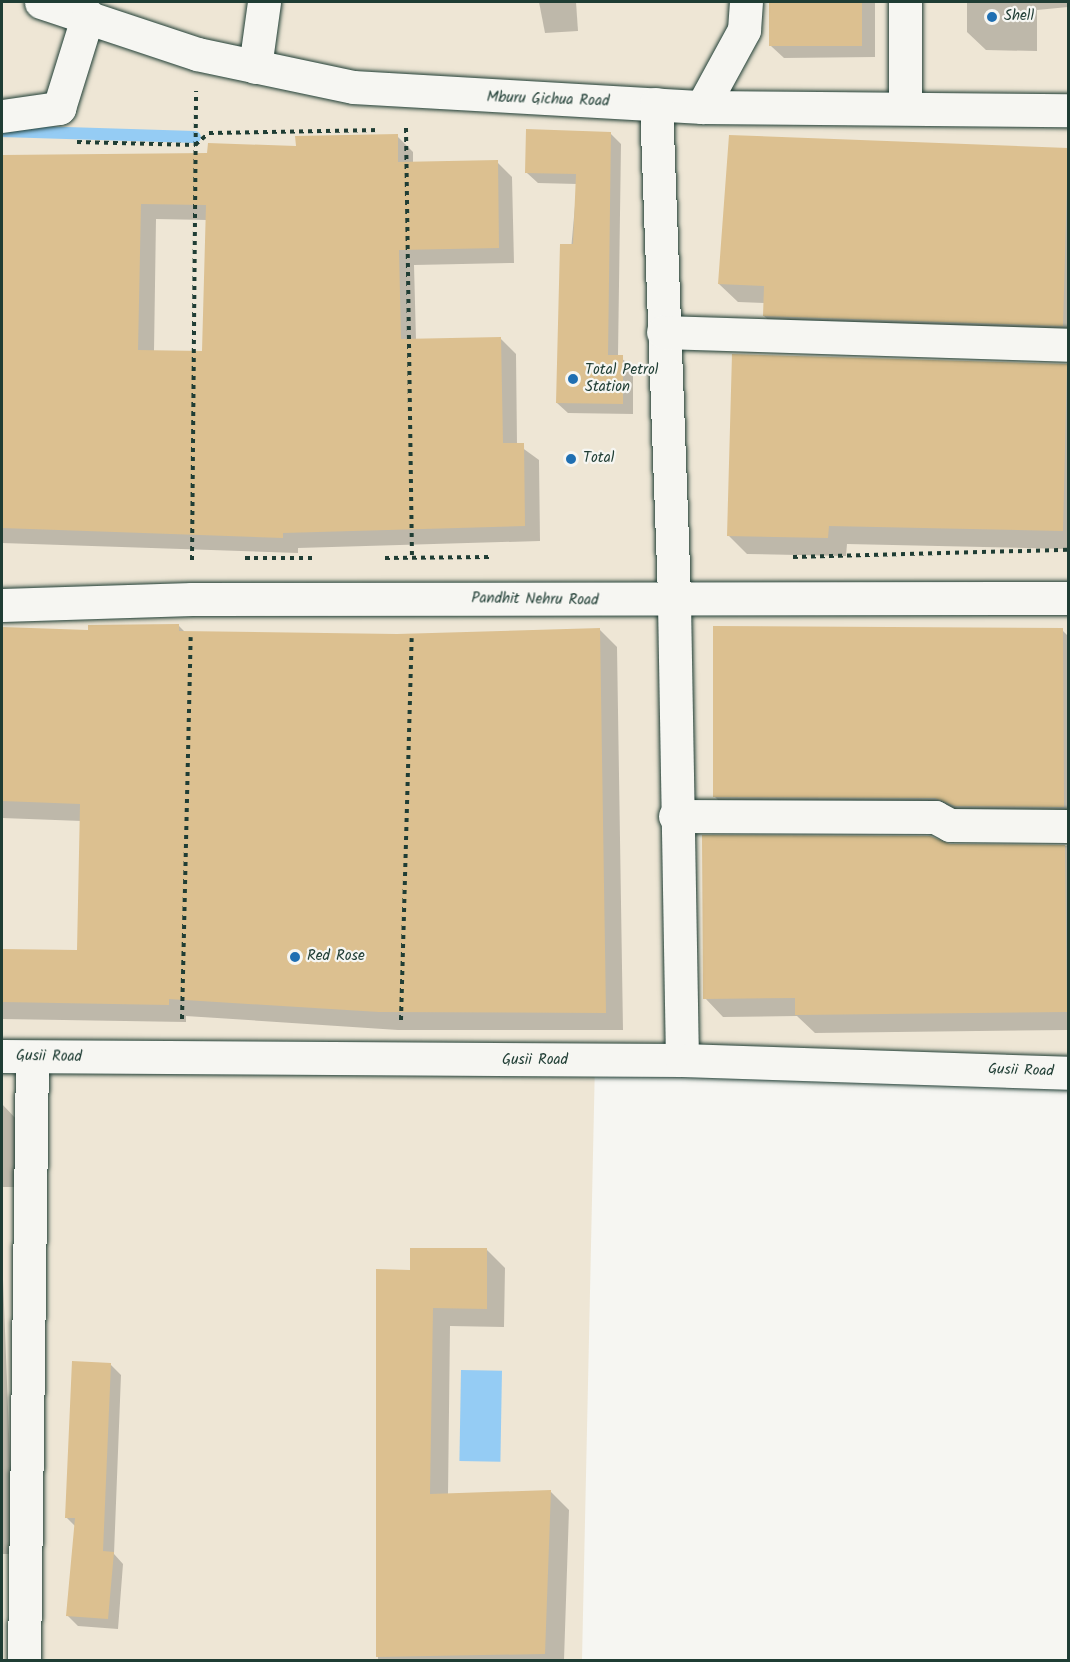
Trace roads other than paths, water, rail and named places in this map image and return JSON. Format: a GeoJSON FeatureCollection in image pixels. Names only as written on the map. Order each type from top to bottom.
{"type":"FeatureCollection","features":[{"type":"Feature","properties":{"kind":"street","name":"Mburu Gichua Road"},"geometry":{"type":"LineString","coordinates":[[41,2],[88,15],[196,54],[353,87],[702,106],[1068,110]]}},
{"type":"Feature","properties":{"kind":"street"},"geometry":{"type":"LineString","coordinates":[[255,67],[264,2]]}},
{"type":"Feature","properties":{"kind":"street"},"geometry":{"type":"LineString","coordinates":[[702,106],[744,30],[746,2]]}},
{"type":"Feature","properties":{"kind":"street"},"geometry":{"type":"LineString","coordinates":[[905,107],[906,2]]}},
{"type":"Feature","properties":{"kind":"street"},"geometry":{"type":"LineString","coordinates":[[2,116],[59,108],[88,15]]}},
{"type":"Feature","properties":{"kind":"street"},"geometry":{"type":"LineString","coordinates":[[656,104],[674,602],[675,816],[682,1060]]}},
{"type":"Feature","properties":{"kind":"street"},"geometry":{"type":"LineString","coordinates":[[663,332],[1068,345]]}},
{"type":"Feature","properties":{"kind":"street","name":"Pandhit Nehru Road"},"geometry":{"type":"LineString","coordinates":[[2,605],[192,599],[412,598],[674,602],[1068,598]]}},
{"type":"Feature","properties":{"kind":"street"},"geometry":{"type":"LineString","coordinates":[[675,816],[935,817],[950,825],[1068,826]]}},
{"type":"Feature","properties":{"kind":"street"},"geometry":{"type":"LineString","coordinates":[[17,1056],[13,1573],[24,1660]]}},
{"type":"Feature","properties":{"kind":"street","name":"Gusii Road"},"geometry":{"type":"LineString","coordinates":[[17,1056],[682,1060],[1068,1073]]}},
{"type":"Feature","properties":{"kind":"water"},"geometry":{"type":"Polygon","coordinates":[[[461,1370],[502,1371],[500,1462],[459,1461],[461,1370]]]}},
{"type":"Feature","properties":{"kind":"waterway"},"geometry":{"type":"LineString","coordinates":[[2,131],[195,137]]}},
{"type":"Feature","properties":{"kind":"place","name":"Shell"},"geometry":{"type":"Point","coordinates":[992,17]}},
{"type":"Feature","properties":{"kind":"place","name":"Total Petrol Station"},"geometry":{"type":"Point","coordinates":[573,379]}},
{"type":"Feature","properties":{"kind":"place","name":"Total"},"geometry":{"type":"Point","coordinates":[571,459]}},
{"type":"Feature","properties":{"kind":"place","name":"Red Rose"},"geometry":{"type":"Point","coordinates":[295,957]}}]}
